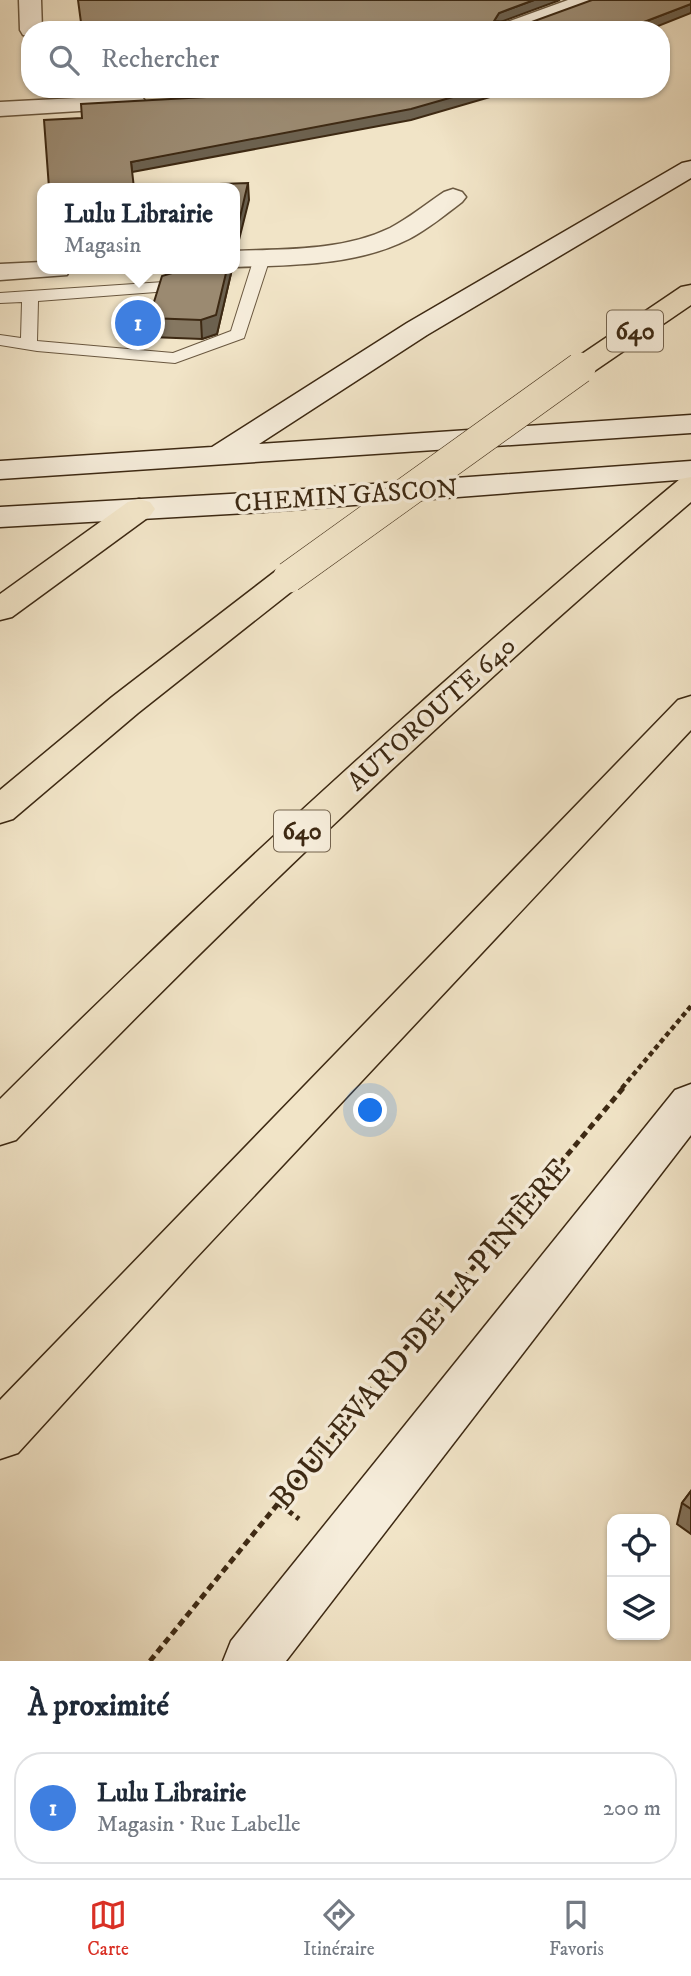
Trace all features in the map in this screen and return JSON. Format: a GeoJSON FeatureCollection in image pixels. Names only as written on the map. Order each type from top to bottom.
{"type":"FeatureCollection","features":[{"type":"Feature","properties":{"kind":"highway","name":"640"},"geometry":{"type":"LineString","coordinates":[[0,810],[125,705],[289,577],[580,368],[691,293]]}},
{"type":"Feature","properties":{"kind":"highway","name":"AUTOROUTE 640"},"geometry":{"type":"LineString","coordinates":[[0,1127],[296,836],[451,694],[691,486]]}},
{"type":"Feature","properties":{"kind":"highway"},"geometry":{"type":"LineString","coordinates":[[0,610],[139,509]]}},
{"type":"Feature","properties":{"kind":"highway"},"geometry":{"type":"LineString","coordinates":[[0,1436],[691,708]]}},
{"type":"Feature","properties":{"kind":"main road"},"geometry":{"type":"LineString","coordinates":[[30,0],[31,21]]}},
{"type":"Feature","properties":{"kind":"main road"},"geometry":{"type":"LineString","coordinates":[[531,21],[588,0]]}},
{"type":"Feature","properties":{"kind":"main road"},"geometry":{"type":"LineString","coordinates":[[0,109],[34,98],[159,100]]}},
{"type":"Feature","properties":{"kind":"main road"},"geometry":{"type":"LineString","coordinates":[[139,509],[428,323],[691,168]]}},
{"type":"Feature","properties":{"kind":"main road"},"geometry":{"type":"LineString","coordinates":[[240,259],[362,247],[396,235],[453,197]]}},
{"type":"Feature","properties":{"kind":"main road"},"geometry":{"type":"LineString","coordinates":[[0,278],[0,272],[37,270]]}},
{"type":"Feature","properties":{"kind":"main road","name":"CHEMIN GASCON"},"geometry":{"type":"LineString","coordinates":[[0,470],[691,424]]}},
{"type":"Feature","properties":{"kind":"main road","name":"CHEMIN GASCON"},"geometry":{"type":"LineString","coordinates":[[0,517],[691,470]]}},
{"type":"Feature","properties":{"kind":"main road"},"geometry":{"type":"LineString","coordinates":[[251,1661],[691,1102]]}},
{"type":"Feature","properties":{"kind":"lane"},"geometry":{"type":"LineString","coordinates":[[0,340],[175,358],[238,334],[262,258]]}},
{"type":"Feature","properties":{"kind":"lane"},"geometry":{"type":"LineString","coordinates":[[0,298],[169,286],[177,274]]}},
{"type":"Feature","properties":{"kind":"lane"},"geometry":{"type":"LineString","coordinates":[[29,345],[30,297]]}},
{"type":"Feature","properties":{"kind":"path","name":"BOULEVARD DE LA PINIÈRE"},"geometry":{"type":"LineString","coordinates":[[150,1661],[690,1008]]}},
{"type":"Feature","properties":{"kind":"path"},"geometry":{"type":"LineString","coordinates":[[278,1503],[308,1526]]}},
{"type":"Feature","properties":{"kind":"building"},"geometry":{"type":"Polygon","coordinates":[[[78,0],[534,0],[499,13],[494,21],[81,21],[78,0]]]}},
{"type":"Feature","properties":{"kind":"building"},"geometry":{"type":"Polygon","coordinates":[[[592,0],[691,0],[691,4],[647,21],[534,21],[592,0]]]}},
{"type":"Feature","properties":{"kind":"building"},"geometry":{"type":"Polygon","coordinates":[[[188,98],[450,98],[411,109],[131,162],[133,183],[49,183],[44,120],[82,118],[81,104],[188,98]]]}},
{"type":"Feature","properties":{"kind":"building"},"geometry":{"type":"Polygon","coordinates":[[[240,183],[248,183],[240,217],[240,183]]]}},
{"type":"Feature","properties":{"kind":"building"},"geometry":{"type":"Polygon","coordinates":[[[226,274],[216,315],[201,320],[149,318],[162,276],[226,274]]]}},
{"type":"Feature","properties":{"kind":"building"},"geometry":{"type":"Polygon","coordinates":[[[691,1491],[691,1509],[682,1503],[691,1491]]]}},
{"type":"Feature","properties":{"kind":"place","name":"Lulu Librairie"},"geometry":{"type":"Point","coordinates":[138,323]}}]}
